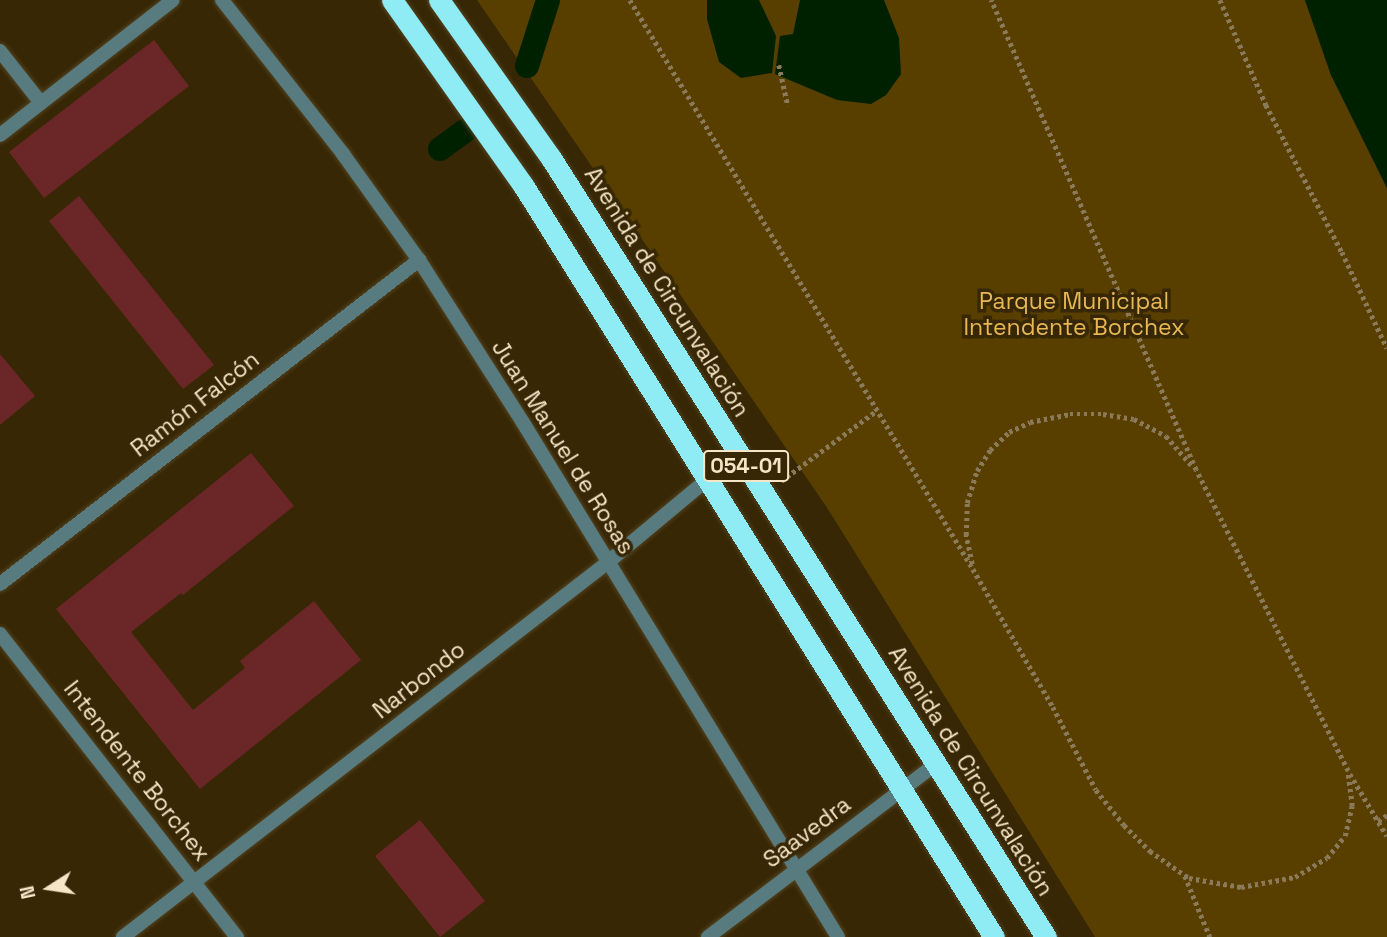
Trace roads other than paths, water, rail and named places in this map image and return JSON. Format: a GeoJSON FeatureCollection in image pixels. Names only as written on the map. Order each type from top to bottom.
{"type":"FeatureCollection","features":[{"type":"Feature","properties":{"kind":"highway","name":"054-01"},"geometry":{"type":"LineString","coordinates":[[392,0],[523,185],[709,478],[994,937]]}},
{"type":"Feature","properties":{"kind":"highway","name":"Avenida de Circunvalación"},"geometry":{"type":"LineString","coordinates":[[439,0],[551,158],[1046,937]]}},
{"type":"Feature","properties":{"kind":"street"},"geometry":{"type":"LineString","coordinates":[[0,135],[173,0]]}},
{"type":"Feature","properties":{"kind":"street","name":"Juan Manuel de Rosas"},"geometry":{"type":"LineString","coordinates":[[222,0],[343,154],[419,260],[522,421],[794,870],[838,937]]}},
{"type":"Feature","properties":{"kind":"street"},"geometry":{"type":"LineString","coordinates":[[0,51],[41,103]]}},
{"type":"Feature","properties":{"kind":"street","name":"Ramón Falcón"},"geometry":{"type":"LineString","coordinates":[[0,584],[419,260]]}},
{"type":"Feature","properties":{"kind":"street","name":"Narbondo"},"geometry":{"type":"LineString","coordinates":[[123,937],[607,563],[709,478],[743,461]]}},
{"type":"Feature","properties":{"kind":"street","name":"Intendente Borchex"},"geometry":{"type":"LineString","coordinates":[[0,634],[237,937]]}},
{"type":"Feature","properties":{"kind":"street","name":"Saavedra"},"geometry":{"type":"LineString","coordinates":[[708,937],[935,765]]}},
{"type":"Feature","properties":{"kind":"waterway"},"geometry":{"type":"LineString","coordinates":[[527,66],[548,0]]}},
{"type":"Feature","properties":{"kind":"waterway"},"geometry":{"type":"LineString","coordinates":[[440,149],[465,131]]}},
{"type":"Feature","properties":{"kind":"park label","name":"Parque Municipal Intendente Borchex"},"geometry":{"type":"Point","coordinates":[1074,314]}}]}
